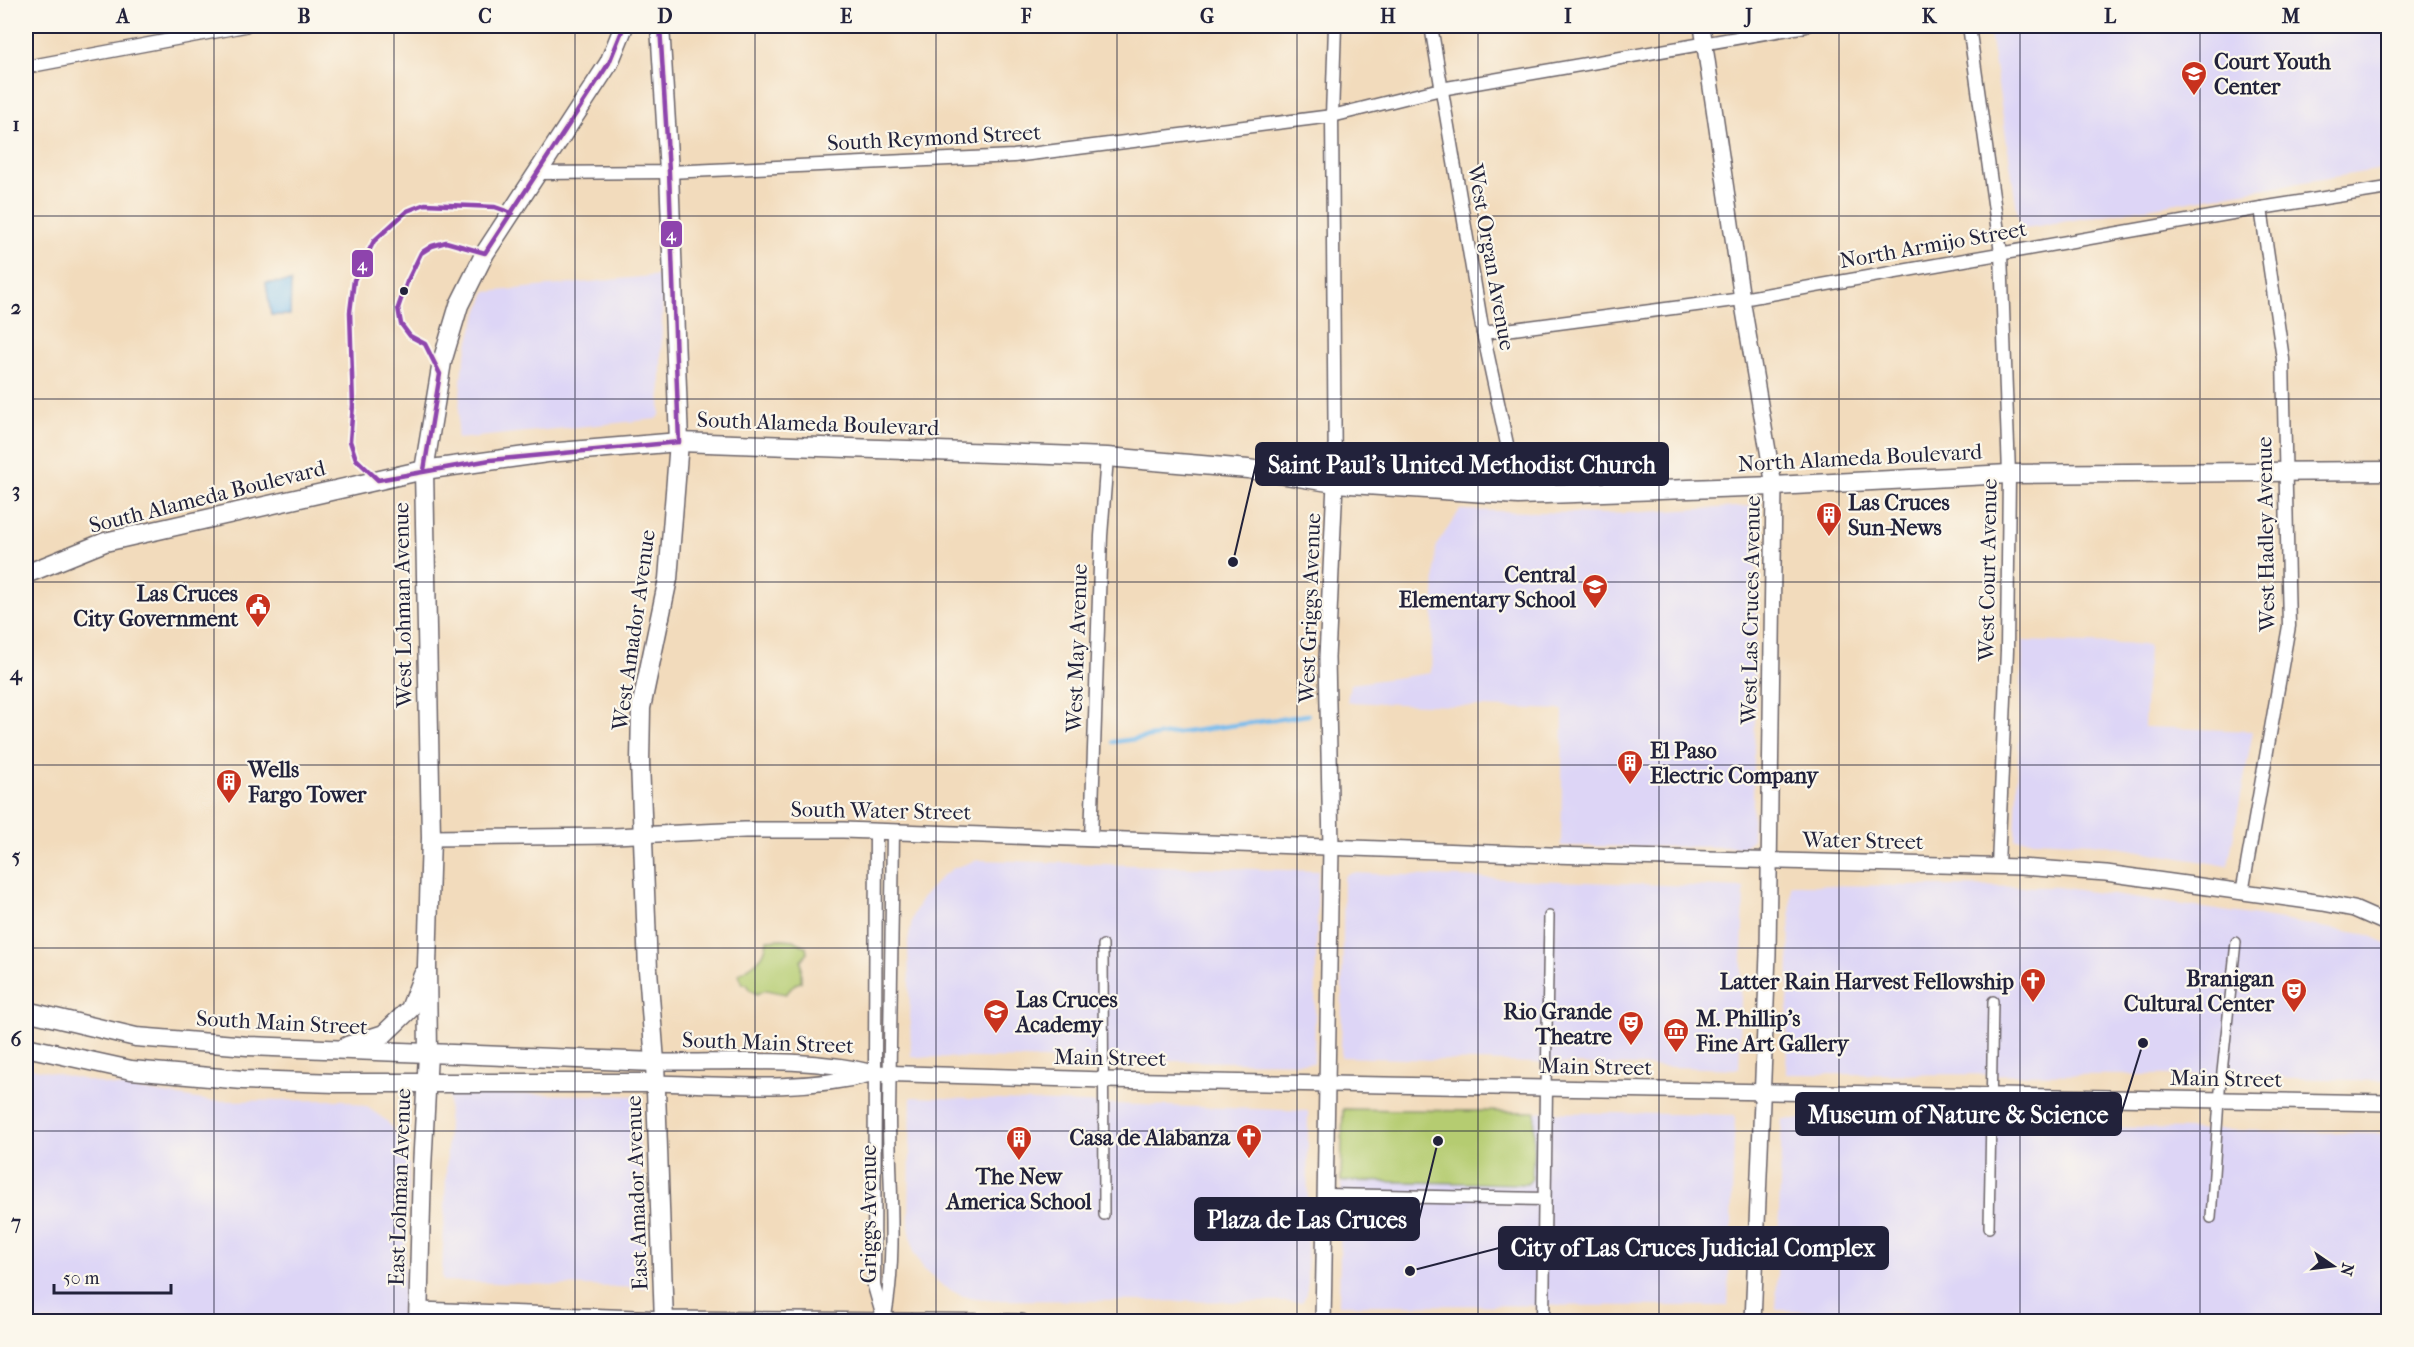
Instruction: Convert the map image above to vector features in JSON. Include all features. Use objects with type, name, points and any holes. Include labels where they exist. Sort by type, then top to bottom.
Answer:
[{"type":"main road","name":"West Lohman Avenue","points":[[428,1054],[427,965],[431,838],[424,470],[442,362],[459,305],[485,253],[609,63],[624,26]]},
{"type":"main road","name":"West Amador Avenue","points":[[655,1062],[642,836],[641,708],[668,579],[679,442],[669,172],[660,26]]},
{"type":"main road","name":"South Alameda Boulevard","points":[[26,574],[105,542],[424,470],[547,453],[679,442],[1107,457],[1248,469],[1335,483]]},
{"type":"main road","name":"North Alameda Boulevard","points":[[1335,483],[1518,495],[1774,486],[2009,474],[2388,471]]},
{"type":"main road","points":[[338,1049],[384,1034],[410,1009],[427,965]]},
{"type":"main road","name":"South Main Street","points":[[26,1011],[136,1037],[248,1046],[655,1062]]},
{"type":"main road","points":[[130,1070],[136,1037]]},
{"type":"main road","name":"South Main Street","points":[[26,1047],[130,1070],[255,1080],[336,1083],[656,1083]]},
{"type":"main road","name":"East Lohman Avenue","points":[[419,1316],[422,1168],[428,1054]]},
{"type":"main road","name":"East Amador Avenue","points":[[655,1062],[664,1320]]},
{"type":"street","points":[[26,67],[245,26]]},
{"type":"street","name":"West Griggs Avenue","points":[[1323,1322],[1331,847],[1327,658],[1335,483],[1332,116],[1335,26]]},
{"type":"street","name":"West Organ Avenue","points":[[1431,26],[1484,333],[1518,495]]},
{"type":"street","name":"West Las Cruces Avenue","points":[[1702,26],[1742,299],[1774,486],[1769,861],[1753,1322]]},
{"type":"street","name":"South Reymond Street","points":[[536,173],[669,172],[1014,156],[1332,116],[1441,89],[1806,26]]},
{"type":"street","name":"West Court Avenue","points":[[1969,26],[2001,253],[2009,474],[2007,650],[1998,866]]},
{"type":"street","name":"North Armijo Street","points":[[1484,333],[1742,299],[2388,188]]},
{"type":"street","name":"West Hadley Avenue","points":[[2242,893],[2289,626],[2283,359],[2261,208]]},
{"type":"street","name":"West May Avenue","points":[[1091,840],[1101,536],[1107,457]]},
{"type":"street","name":"South Water Street","points":[[431,838],[642,836],[745,831],[876,831],[1331,847]]},
{"type":"street","name":"Griggs Avenue","points":[[876,831],[874,1286],[884,1321]]},
{"type":"street","name":"Griggs Avenue","points":[[884,1321],[890,1290],[892,1251],[890,1074],[893,832]]},
{"type":"street","name":"Water Street","points":[[1331,847],[1998,866],[2106,873],[2354,909],[2388,924]]},
{"type":"street","points":[[1543,1322],[1549,916]]},
{"type":"street","points":[[2211,1218],[2219,1100],[2236,942]]},
{"type":"street","points":[[1103,945],[1104,1215]]},
{"type":"street","points":[[1989,1228],[1993,1001]]},
{"type":"street","name":"South Main Street","points":[[655,1062],[847,1066],[874,1073]]},
{"type":"street","name":"South Main Street","points":[[656,1083],[801,1086],[846,1080],[874,1073]]},
{"type":"street","name":"Main Street","points":[[874,1073],[1104,1080],[2388,1103]]},
{"type":"street","points":[[1325,1195],[1544,1199]]},
{"type":"street","points":[[419,1316],[1022,1322]]},
{"type":"shaded area","name":"Court Youth Center","points":[[1989,26],[2388,26],[2388,168],[2020,229]]},
{"type":"shaded area","points":[[663,275],[660,415],[657,419],[457,439],[462,370],[472,329],[486,292]]},
{"type":"shaded area","name":"Central Elementary School","points":[[1756,506],[1752,840],[1743,847],[1561,846],[1563,710],[1347,702],[1350,684],[1431,673],[1436,546],[1460,510],[1607,514]]},
{"type":"shaded area","points":[[2023,641],[2148,645],[2144,727],[2253,731],[2228,866],[2093,843],[2015,839]]},
{"type":"shaded area","points":[[978,860],[1318,871],[1314,1063],[911,1057],[908,942],[913,915],[922,898],[942,876],[954,868]]},
{"type":"shaded area","points":[[1347,874],[1744,888],[1739,1069],[1341,1057],[1344,879]]},
{"type":"shaded area","points":[[1791,885],[2057,887],[2258,916],[2369,935],[2388,944],[2388,1081],[2212,1075],[1786,1074]]},
{"type":"shaded area","points":[[26,1067],[104,1084],[209,1101],[343,1100],[367,1107],[387,1121],[401,1142],[409,1166],[402,1321],[26,1321]]},
{"type":"shaded area","points":[[453,1093],[636,1096],[643,1198],[645,1288],[443,1281],[449,1098]]},
{"type":"shaded area","points":[[911,1097],[1308,1111],[1307,1294],[1302,1302],[990,1300],[962,1296],[943,1286],[925,1271],[914,1253],[909,1226]]},
{"type":"shaded area","points":[[1343,1109],[1735,1115],[1728,1306],[1339,1305]]},
{"type":"shaded area","points":[[1782,1119],[2388,1134],[2388,1321],[2261,1321],[1776,1310]]},
{"type":"green space","points":[[767,940],[794,940],[806,947],[807,953],[801,960],[801,982],[795,984],[786,994],[766,990],[757,994],[750,990],[747,984],[742,984],[739,974],[761,957]]},
{"type":"green space","points":[[1343,1109],[1535,1112],[1532,1179],[1527,1184],[1341,1181]]},
{"type":"water","points":[[291,282],[290,315],[271,315],[266,283]]},
{"type":"waterway","points":[[1113,742],[1308,715]]},
{"type":"transit line","name":"4","points":[[424,470],[440,374],[425,344],[410,336],[401,324],[398,308],[407,282],[421,253],[432,246],[446,242],[485,253],[609,63],[624,26]]},
{"type":"transit line","name":"4","points":[[660,26],[669,172],[679,442]]},
{"type":"transit line","name":"4","points":[[512,213],[495,207],[425,204],[407,211],[374,241],[354,280],[350,312],[353,405],[350,441],[356,459],[378,480],[490,460],[679,442]]},
{"type":"place","name":"Court Youth Center","points":[[2194,97]]},
{"type":"place","name":"Las Cruces Sun-News","points":[[1829,538]]},
{"type":"place","name":"Saint Paul's United Methodist Church","points":[[1233,562]]},
{"type":"place","name":"Central Elementary School","points":[[1595,610]]},
{"type":"place","name":"Las Cruces City Government","points":[[258,629]]},
{"type":"place","name":"El Paso Electric Company","points":[[1630,786]]},
{"type":"place","name":"Wells Fargo Tower","points":[[229,805]]},
{"type":"place","name":"Latter Rain Harvest Fellowship","points":[[2033,1004]]},
{"type":"place","name":"Branigan Cultural Center","points":[[2294,1014]]},
{"type":"place","name":"Las Cruces Academy","points":[[996,1035]]},
{"type":"place","name":"Museum of Nature & Science","points":[[2143,1043]]},
{"type":"place","name":"Rio Grande Theatre","points":[[1631,1047]]},
{"type":"place","name":"M. Phillip's Fine Art Gallery","points":[[1676,1054]]},
{"type":"place","name":"Plaza de Las Cruces","points":[[1438,1141]]},
{"type":"place","name":"Casa de Alabanza","points":[[1249,1160]]},
{"type":"place","name":"The New America School","points":[[1019,1162]]},
{"type":"place","name":"City of Las Cruces Judicial Complex","points":[[1410,1271]]}]
